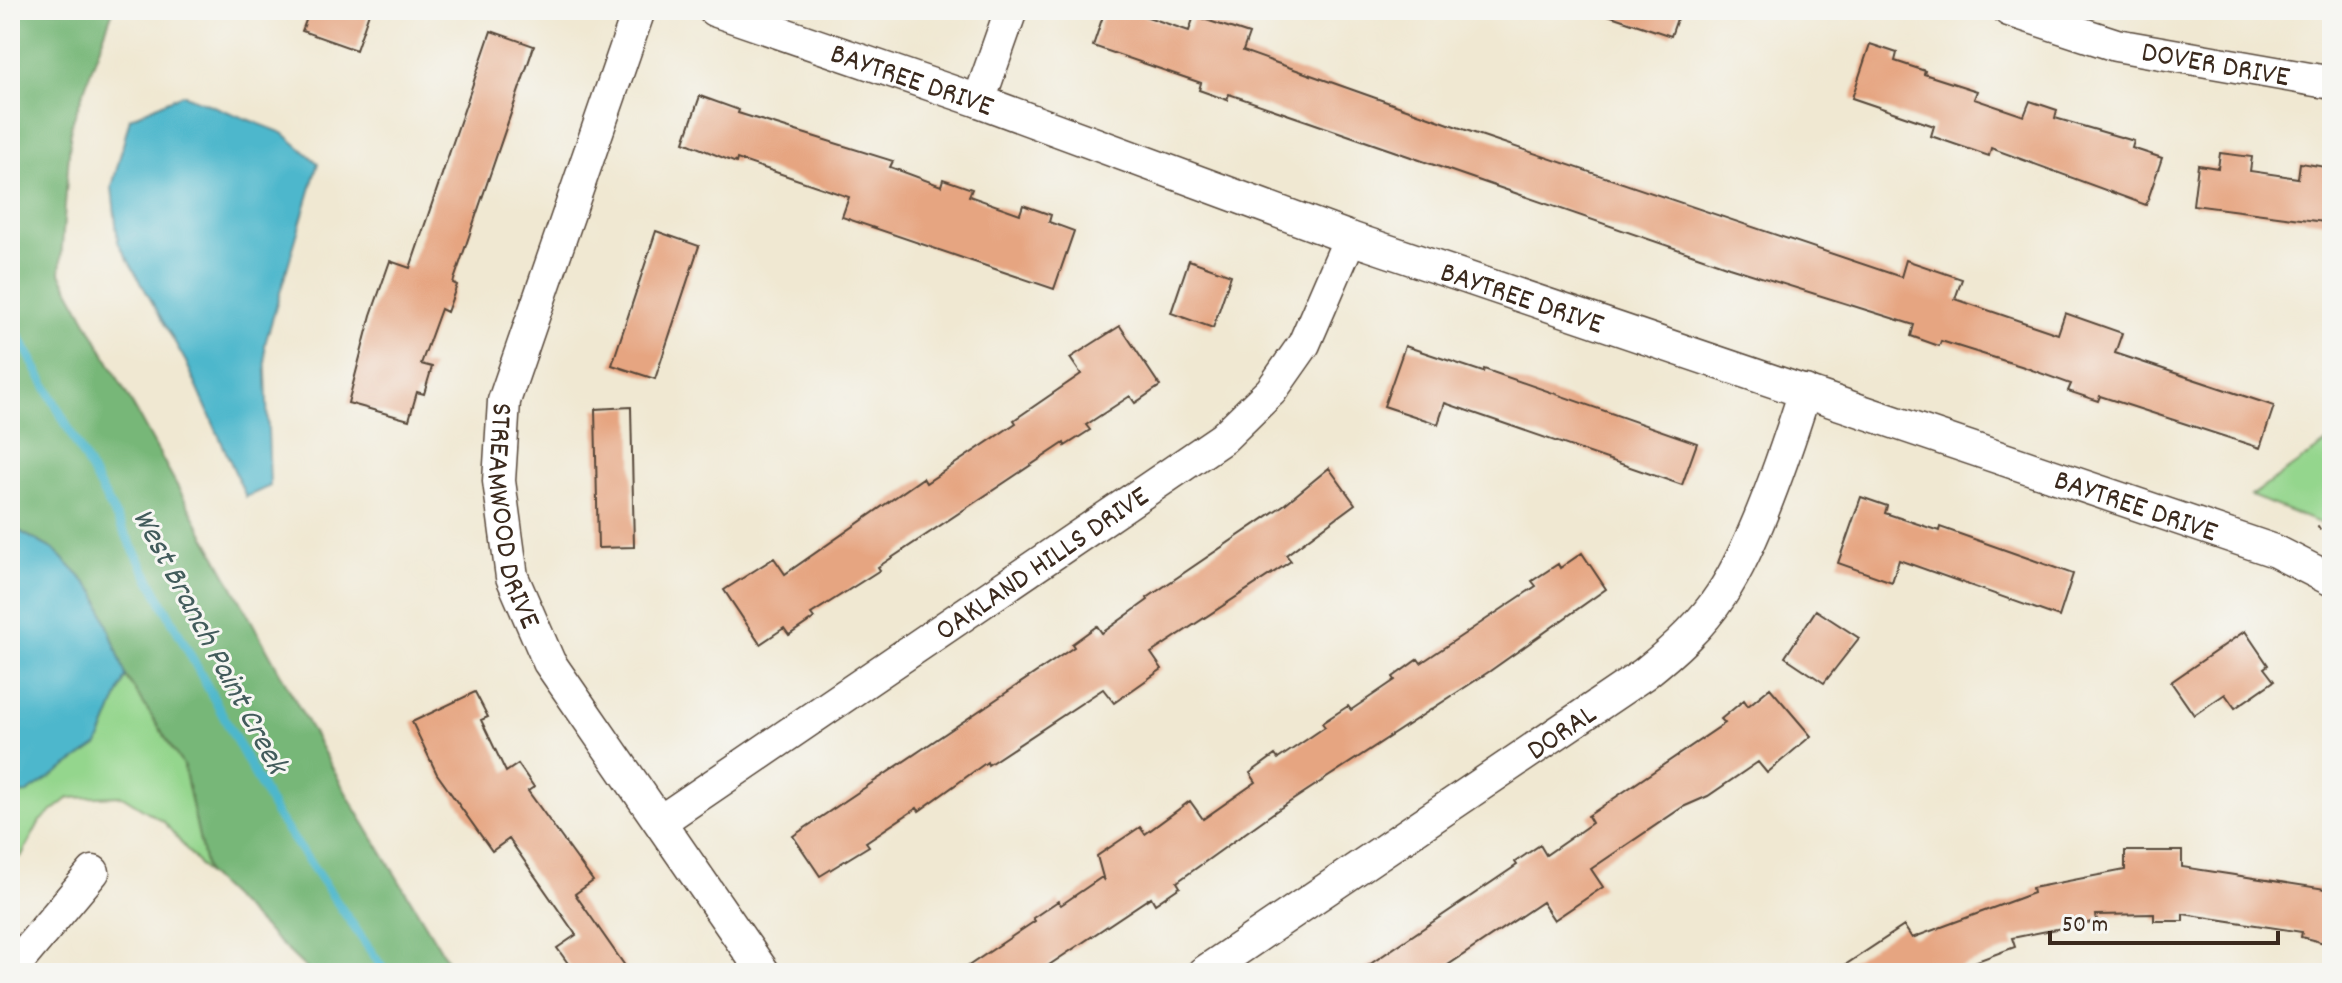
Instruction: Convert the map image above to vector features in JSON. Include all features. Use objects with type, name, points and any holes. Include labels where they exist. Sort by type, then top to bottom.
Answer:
[{"type":"street","name":"STREAMWOOD DRIVE","points":[[639,10],[504,401],[499,481],[512,577],[549,662],[764,973]]},
{"type":"street","name":"BAYTREE DRIVE","points":[[714,10],[979,101],[1350,238],[2275,551],[2332,580]]},
{"type":"street","points":[[979,101],[1011,10]]},
{"type":"street","name":"DOVER DRIVE","points":[[2009,10],[2116,45],[2332,83]]},
{"type":"street","name":"OAKLAND HILLS DRIVE","points":[[661,821],[1223,438],[1271,391],[1304,344],[1350,238]]},
{"type":"street","name":"DORAL","points":[[1203,973],[1644,674],[1673,651],[1722,594],[1793,429],[1805,391]]},
{"type":"street","points":[[10,971],[93,872]]},
{"type":"path","points":[[2318,528],[2332,519]]},
{"type":"green space","points":[[10,10],[113,10],[71,126],[60,273],[349,798],[455,973],[311,973],[207,874],[184,767],[126,676],[96,593],[54,550],[10,526]]},
{"type":"green space","points":[[2332,439],[2332,528],[2251,496]]},
{"type":"green space","points":[[126,676],[184,767],[207,874],[164,822],[122,796],[69,798],[40,821],[21,857],[10,854],[10,794],[27,793],[98,745]]},
{"type":"water","points":[[182,94],[283,133],[318,163],[265,344],[270,486],[246,497],[186,362],[118,242],[112,187],[130,118]]},
{"type":"water","points":[[10,526],[54,550],[96,593],[126,676],[98,745],[27,793],[10,794]]},
{"type":"building","points":[[310,10],[370,10],[356,50],[302,31]]},
{"type":"building","points":[[1105,10],[1127,10],[1189,31],[1194,16],[1249,34],[1243,51],[1480,135],[1901,277],[1906,260],[1962,279],[1955,299],[2058,334],[2065,313],[2122,333],[2115,353],[2274,406],[2260,448],[2100,396],[2098,401],[2068,391],[2071,384],[2021,366],[1941,341],[1939,346],[1911,336],[1914,325],[1729,267],[1229,94],[1227,100],[1199,90],[1201,83],[1093,46]]},
{"type":"building","points":[[1606,10],[1680,10],[1671,36],[1605,14]]},
{"type":"building","points":[[491,31],[534,46],[453,283],[457,285],[447,312],[441,309],[421,364],[432,367],[424,394],[417,392],[409,420],[348,403],[371,315],[390,261],[410,268]]},
{"type":"building","points":[[1870,44],[1897,53],[1895,61],[1925,71],[1924,74],[1977,91],[1974,99],[2024,116],[2030,101],[2057,110],[2055,118],[2134,141],[2132,148],[2162,158],[2146,205],[1991,148],[1989,156],[1931,136],[1934,126],[1852,98]]},
{"type":"building","points":[[700,96],[739,110],[738,113],[893,161],[890,167],[941,186],[943,179],[972,189],[969,196],[1020,214],[1023,205],[1051,215],[1049,222],[1074,231],[1054,289],[842,217],[849,197],[737,159],[736,163],[684,142]]},
{"type":"building","points":[[2220,153],[2252,157],[2250,171],[2298,178],[2300,163],[2332,168],[2324,222],[2193,205],[2198,165],[2218,168]]},
{"type":"building","points":[[656,231],[699,246],[655,379],[612,365]]},
{"type":"building","points":[[1189,260],[1231,275],[1213,328],[1171,313]]},
{"type":"building","points":[[1120,326],[1160,386],[1135,403],[1130,396],[1086,425],[1090,430],[1065,446],[1064,443],[878,567],[880,570],[811,614],[814,618],[789,635],[784,628],[760,644],[724,590],[774,558],[785,574],[923,478],[926,483],[1016,423],[1014,420],[1081,374],[1070,358]]},
{"type":"building","points":[[1405,346],[1483,372],[1484,369],[1697,443],[1682,485],[1445,403],[1438,424],[1384,406]]},
{"type":"building","points":[[631,407],[634,547],[598,548],[595,409]]},
{"type":"building","points":[[1329,468],[1355,504],[1286,555],[1291,561],[1151,653],[1162,669],[1114,703],[1103,689],[988,765],[987,762],[919,811],[917,808],[866,842],[869,846],[820,876],[793,836],[1074,647],[1072,644],[1097,626],[1102,633],[1147,598],[1285,504]]},
{"type":"building","points":[[1861,497],[1887,506],[1885,513],[1939,531],[1940,527],[2073,574],[2059,617],[1899,560],[1892,582],[1838,563]]},
{"type":"building","points":[[1582,553],[1606,589],[1490,671],[1276,811],[1177,882],[1180,887],[1155,904],[1151,897],[1037,973],[958,973],[1035,921],[1033,918],[1058,901],[1061,905],[1102,877],[1104,881],[1097,856],[1140,827],[1145,834],[1190,801],[1203,819],[1256,782],[1250,773],[1275,755],[1278,759],[1325,727],[1322,723],[1348,706],[1351,710],[1395,680],[1393,677],[1418,659],[1421,663],[1536,586],[1532,581]]},
{"type":"building","points":[[1816,610],[1859,638],[1824,683],[1785,657]]},
{"type":"building","points":[[2245,631],[2268,665],[2264,668],[2274,681],[2235,708],[2225,694],[2194,715],[2171,682]]},
{"type":"building","points":[[1770,688],[1811,736],[1767,773],[1758,762],[1708,796],[1683,807],[1591,869],[1603,887],[1554,920],[1542,902],[1436,973],[1357,973],[1517,865],[1515,862],[1540,845],[1546,855],[1592,823],[1588,816],[1725,723],[1721,719],[1744,700],[1748,706]]},
{"type":"building","points":[[475,692],[488,717],[481,720],[506,772],[518,764],[534,787],[528,791],[593,881],[575,894],[630,973],[575,973],[557,948],[576,935],[509,839],[492,851],[437,774],[412,722]]},
{"type":"building","points":[[2125,851],[2182,851],[2182,867],[2332,890],[2332,945],[2301,937],[2302,932],[2183,914],[2183,921],[2154,921],[2154,914],[2096,915],[2097,921],[2012,938],[2015,947],[1945,973],[1833,973],[1904,926],[1912,938],[2033,893],[2032,888],[2125,870]]},
{"type":"waterway","name":"West Branch Paint Creek","points":[[10,320],[276,814],[386,973]]}]
